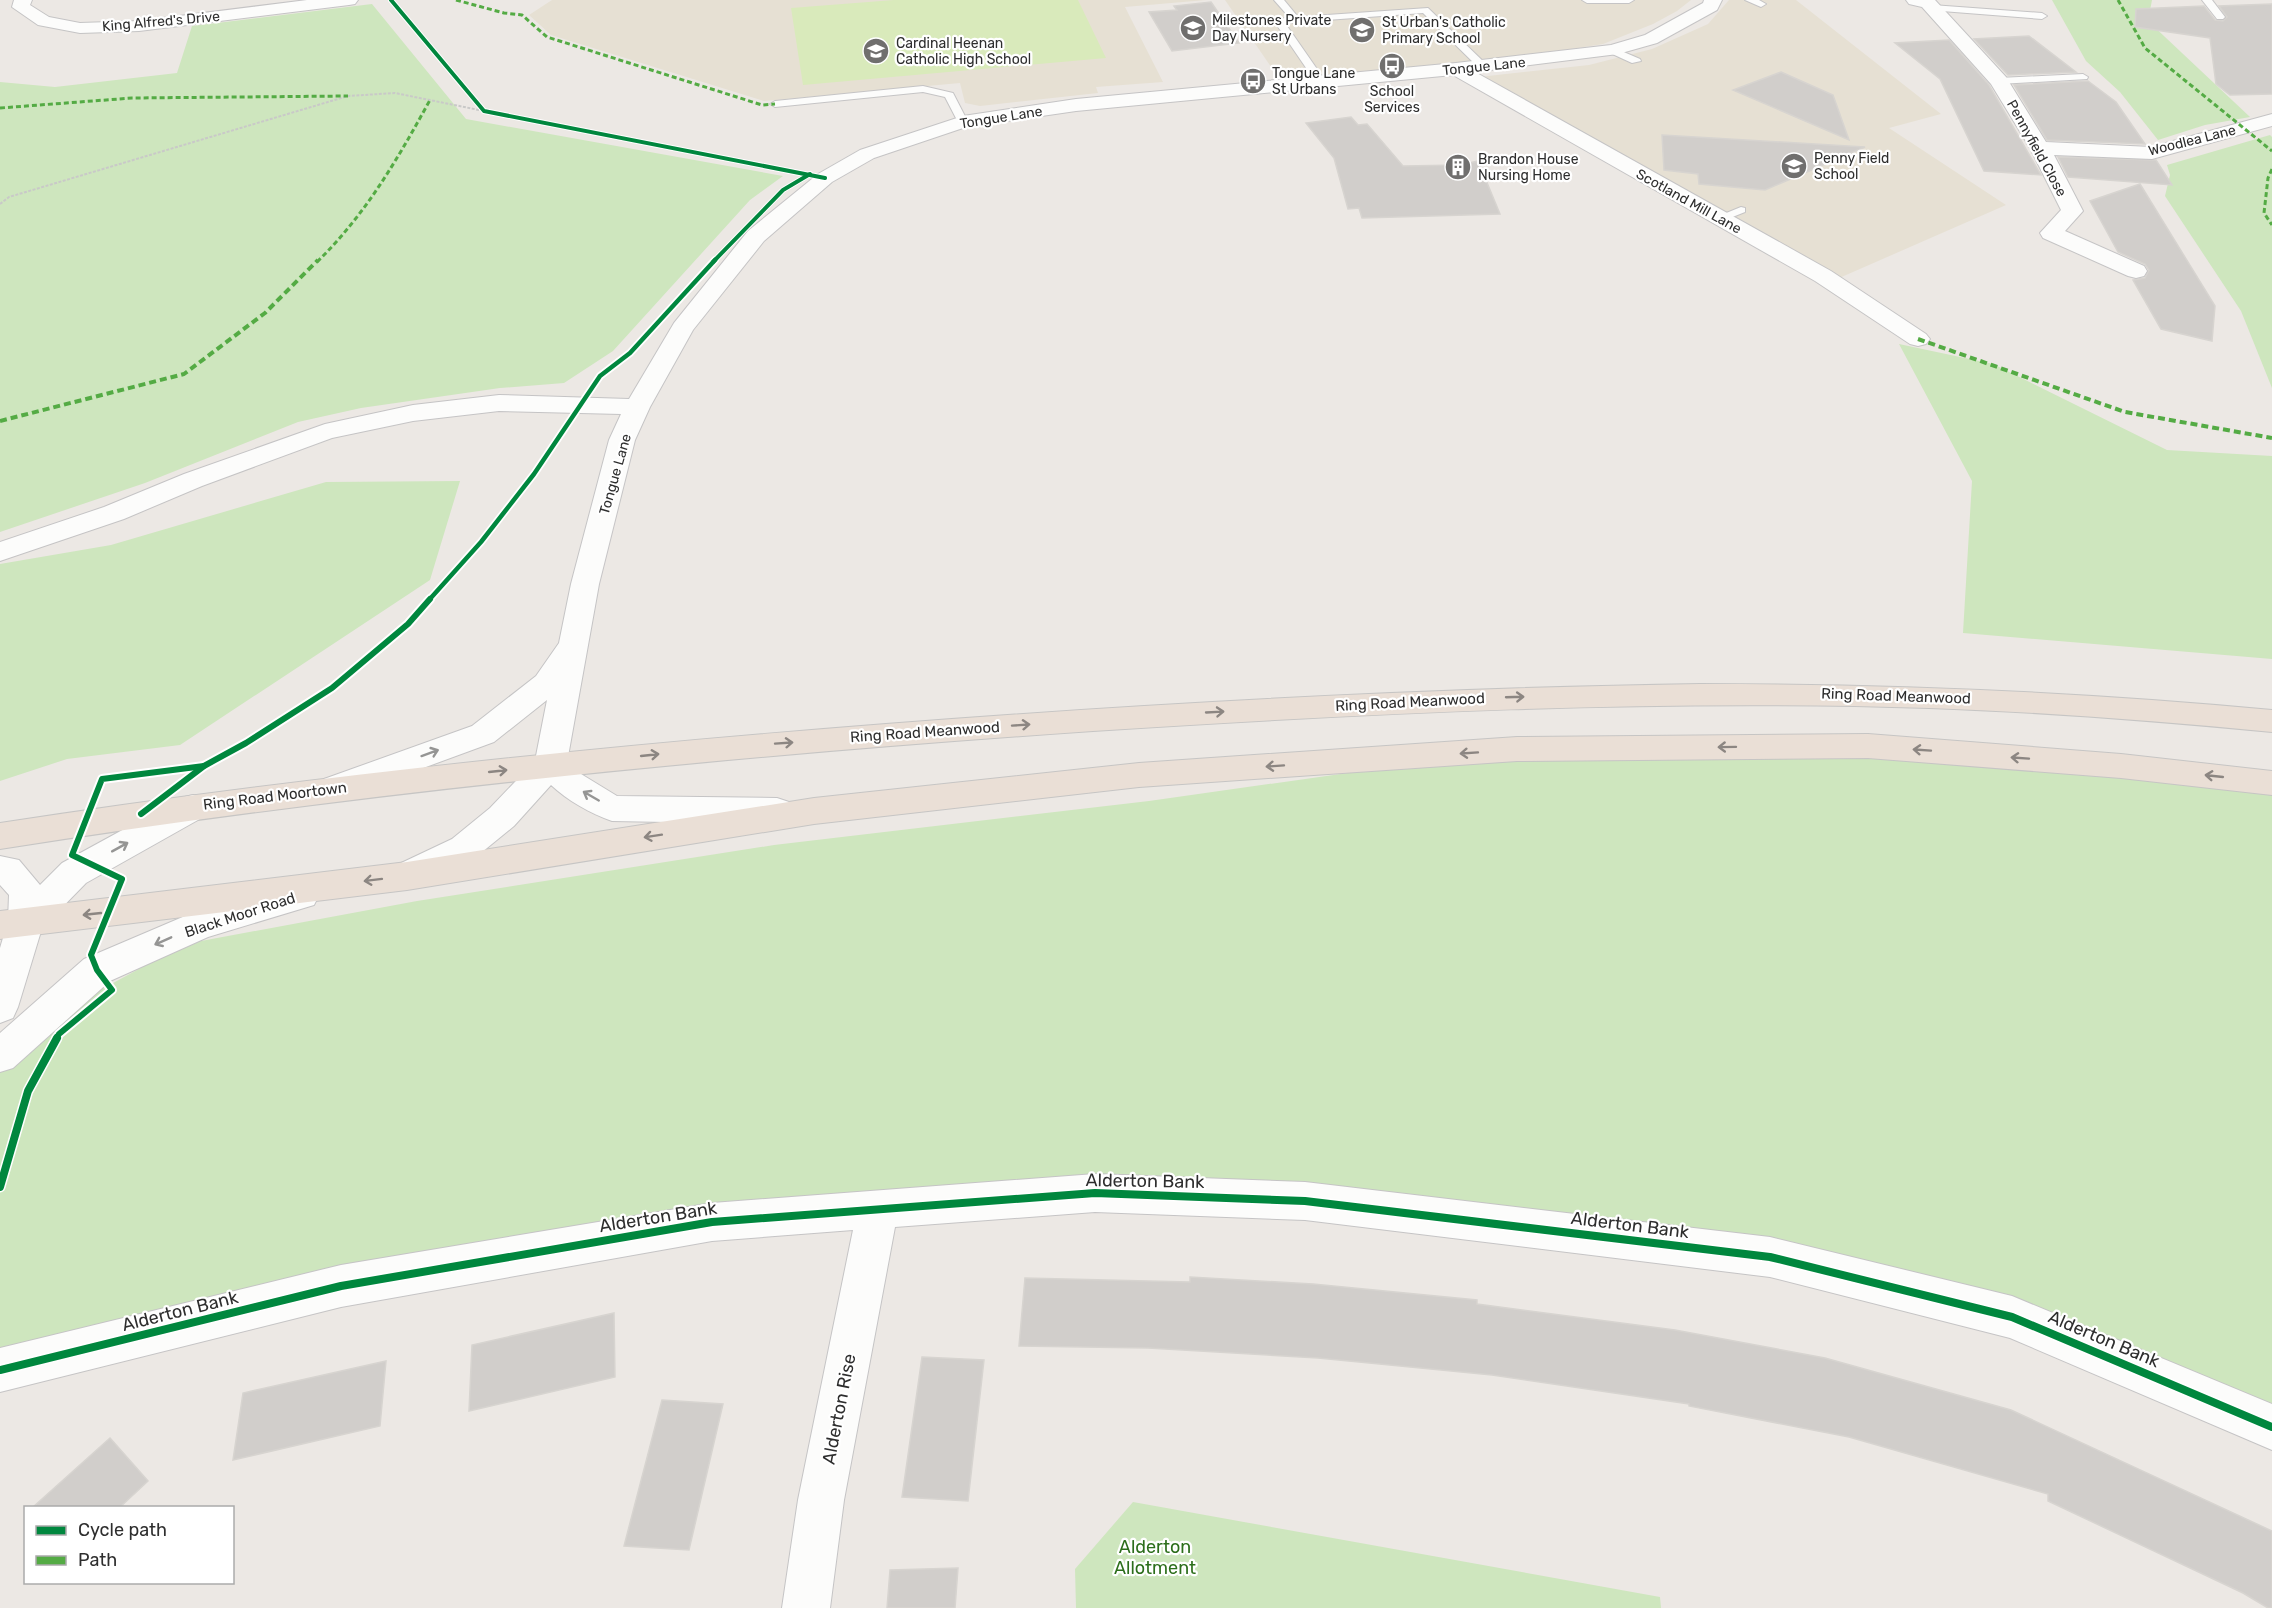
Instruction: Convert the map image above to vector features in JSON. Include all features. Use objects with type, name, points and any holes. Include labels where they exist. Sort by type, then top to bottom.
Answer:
[{"type":"highway","name":"Ring Road Meanwood","points":[[550,765],[726,748],[1121,717],[1515,697],[1819,693],[2007,700],[2212,714],[2272,721]]},
{"type":"highway","points":[[13,923],[407,876],[814,811],[1139,775],[1517,749],[1868,746],[2121,766],[2272,783]]},
{"type":"highway","name":"Ring Road Moortown","points":[[0,836],[336,788],[550,765]]},
{"type":"street","name":"King Alfred's Drive","points":[[23,0],[21,8],[44,21],[80,28],[139,26],[349,0]]},
{"type":"street","name":"Tongue Lane","points":[[550,765],[585,584],[622,440],[637,407],[682,328],[756,236],[825,178],[867,154],[963,122],[1076,105],[1456,69],[1612,50],[1651,39],[1711,6],[1713,0]]},
{"type":"street","name":"Pennyfield Close","points":[[1924,4],[1999,81],[2040,148],[2072,211],[2051,233],[2136,271]]},
{"type":"street","name":"Scotland Mill Lane","points":[[1456,69],[1823,276],[1918,339]]},
{"type":"street","name":"Woodlea Lane","points":[[2040,148],[2152,153],[2272,120]]},
{"type":"street","points":[[0,552],[114,513],[193,480],[325,432],[413,414],[500,403],[637,407]]},
{"type":"street","name":"Tongue Lane","points":[[336,788],[483,734],[547,684],[575,641]]},
{"type":"street","points":[[407,876],[464,848],[502,817],[550,765],[569,783],[612,808],[814,811]]},
{"type":"street","points":[[13,923],[74,873],[193,807]]},
{"type":"street","points":[[0,869],[7,870],[26,892],[13,923],[0,1007]]},
{"type":"street","name":"Black Moor Road","points":[[0,1056],[97,970],[198,926],[338,885]]},
{"type":"street","name":"Alderton Bank","points":[[0,1371],[341,1286],[712,1222],[1095,1193],[1305,1201],[1770,1257],[2012,1317],[2272,1427]]},
{"type":"street","name":"Alderton Rise","points":[[806,1608],[821,1500],[878,1210]]},
{"type":"lane","points":[[1279,0],[1296,20]]},
{"type":"lane","points":[[1587,0],[1629,0]]},
{"type":"lane","points":[[1750,0],[1761,4]]},
{"type":"lane","points":[[2207,0],[2220,17]]},
{"type":"lane","points":[[1924,4],[2042,16]]},
{"type":"lane","points":[[1321,82],[1279,21],[1425,10],[1483,66]]},
{"type":"lane","points":[[1612,50],[1636,61]]},
{"type":"lane","points":[[1999,81],[2083,77]]},
{"type":"lane","points":[[775,104],[923,89],[949,95],[963,122]]},
{"type":"lane","points":[[1720,218],[1741,210]]},
{"type":"path","points":[[0,204],[9,197],[348,96],[395,93],[496,113]]},
{"type":"path","points":[[477,102],[484,111]]},
{"type":"shaded area","name":"Cardinal Heenan Catholic High School","points":[[552,0],[1206,0],[1125,7],[1163,82],[1096,87],[1098,93],[980,106],[965,103],[960,83],[764,101],[551,35],[529,15]]},
{"type":"shaded area","name":"St Urban's Catholic Primary School","points":[[1225,0],[1691,0],[1677,11],[1653,24],[1603,44],[1508,59],[1280,80]]},
{"type":"shaded area","name":"Penny Field School","points":[[1729,0],[1796,0],[1941,114],[1889,128],[2006,205],[1837,279],[1479,77],[1589,65],[1652,49],[1708,24]]},
{"type":"green space","points":[[894,0],[1078,0],[1106,58],[803,85],[791,8]]},
{"type":"green space","points":[[2052,0],[2152,0],[2148,21],[2250,117],[2205,125],[2158,140],[2120,92],[2086,61]]},
{"type":"green space","points":[[372,4],[466,119],[783,176],[750,200],[613,351],[564,383],[500,388],[361,408],[298,422],[145,483],[0,532],[0,82],[55,87],[177,73],[192,26]]},
{"type":"green space","points":[[2270,135],[2272,137],[2272,388],[2241,311],[2165,196],[2170,175],[2167,165]]},
{"type":"green space","points":[[1899,344],[1993,364],[2167,450],[2272,456],[2272,659],[1963,633],[1972,481]]},
{"type":"green space","points":[[460,481],[430,580],[180,745],[67,759],[0,781],[0,564],[111,545],[326,482]]},
{"type":"green space","points":[[1868,746],[2272,783],[2272,1427],[1770,1257],[1305,1201],[712,1222],[0,1370],[0,1060],[93,994],[148,964],[201,941],[417,901],[774,845],[1149,801],[1517,749]]},
{"type":"green space","name":"Alderton Allotment","points":[[1133,1502],[1660,1597],[1661,1608],[1076,1608],[1075,1569]]},
{"type":"building","name":"Milestones Private Day Nursery","points":[[1211,2],[1239,43],[1172,51],[1149,12],[1177,10],[1174,6]]},
{"type":"building","points":[[2272,4],[2272,94],[2230,95],[2216,84],[2210,38],[2135,27],[2136,9],[2204,6],[2215,20],[2223,21],[2227,17],[2219,6]]},
{"type":"building","points":[[2029,36],[2076,72],[2008,75],[1974,39]]},
{"type":"building","points":[[1949,40],[1989,85],[2041,175],[1984,171],[1940,79],[1895,43]]},
{"type":"building","points":[[1781,72],[1833,95],[1849,140],[1733,90]]},
{"type":"building","points":[[2088,81],[2116,102],[2145,144],[2047,140],[2014,85]]},
{"type":"building","name":"Brandon House Nursing Home","points":[[1351,117],[1358,125],[1367,124],[1403,166],[1461,165],[1478,161],[1500,214],[1362,218],[1359,208],[1348,209],[1334,158],[1306,123]]},
{"type":"building","points":[[1662,135],[1865,147],[1765,190],[1699,184],[1698,174],[1664,170]]},
{"type":"building","points":[[2058,157],[2156,160],[2172,185],[2068,177]]},
{"type":"building","points":[[2140,184],[2215,306],[2212,341],[2161,329],[2133,280],[2145,278],[2149,270],[2145,264],[2118,252],[2090,201]]},
{"type":"building","points":[[1190,1277],[1313,1284],[1477,1300],[1477,1304],[1675,1330],[1825,1358],[2011,1410],[2272,1531],[2272,1608],[2048,1501],[2048,1494],[1849,1437],[1689,1406],[1689,1404],[1492,1375],[1318,1358],[1148,1348],[1019,1346],[1025,1278],[1190,1282]]},
{"type":"building","points":[[614,1313],[615,1377],[469,1411],[472,1345]]},
{"type":"building","points":[[922,1357],[984,1360],[968,1501],[902,1497]]},
{"type":"building","points":[[386,1361],[380,1426],[233,1460],[243,1393]]},
{"type":"building","points":[[662,1400],[723,1404],[689,1550],[624,1546]]},
{"type":"building","points":[[110,1438],[148,1481],[121,1506],[34,1506]]},
{"type":"building","points":[[958,1568],[955,1608],[887,1608],[890,1570]]},
{"type":"marked path","points":[[456,0],[504,13],[522,15],[547,37],[762,105],[775,104]]},
{"type":"marked path","points":[[2118,0],[2145,48],[2272,151]]},
{"type":"marked path","points":[[0,108],[132,98],[348,96]]},
{"type":"marked path","points":[[0,421],[184,374],[265,313],[344,235],[390,172],[430,100]]},
{"type":"marked path","points":[[2272,169],[2268,178],[2264,213],[2272,225]]},
{"type":"marked path","points":[[1918,339],[2125,412],[2272,438]]},
{"type":"cycle path","points":[[391,0],[484,111],[825,178]]},
{"type":"cycle path","points":[[141,814],[204,766],[246,743],[332,688],[408,624],[481,542],[534,474],[600,376],[630,353],[726,248],[783,190],[810,174]]},
{"type":"cycle path","points":[[0,1187],[28,1091],[59,1034],[112,990],[97,970],[91,955],[122,879],[72,855],[102,779],[204,766]]},
{"type":"cycle path","points":[[0,1370],[341,1286],[712,1222],[1095,1193],[1305,1201],[1770,1257],[2012,1317],[2272,1427]]},
{"type":"place","name":"Milestones Private Day Nursery","points":[[1193,28]]},
{"type":"place","name":"St Urban's Catholic Primary School","points":[[1362,30]]},
{"type":"place","name":"Cardinal Heenan Catholic High School","points":[[876,51]]},
{"type":"place","name":"School Services","points":[[1392,66]]},
{"type":"place","name":"Tongue Lane St Urbans","points":[[1253,81]]},
{"type":"place","name":"Penny Field School","points":[[1794,166]]},
{"type":"place","name":"Brandon House Nursing Home","points":[[1458,167]]}]
